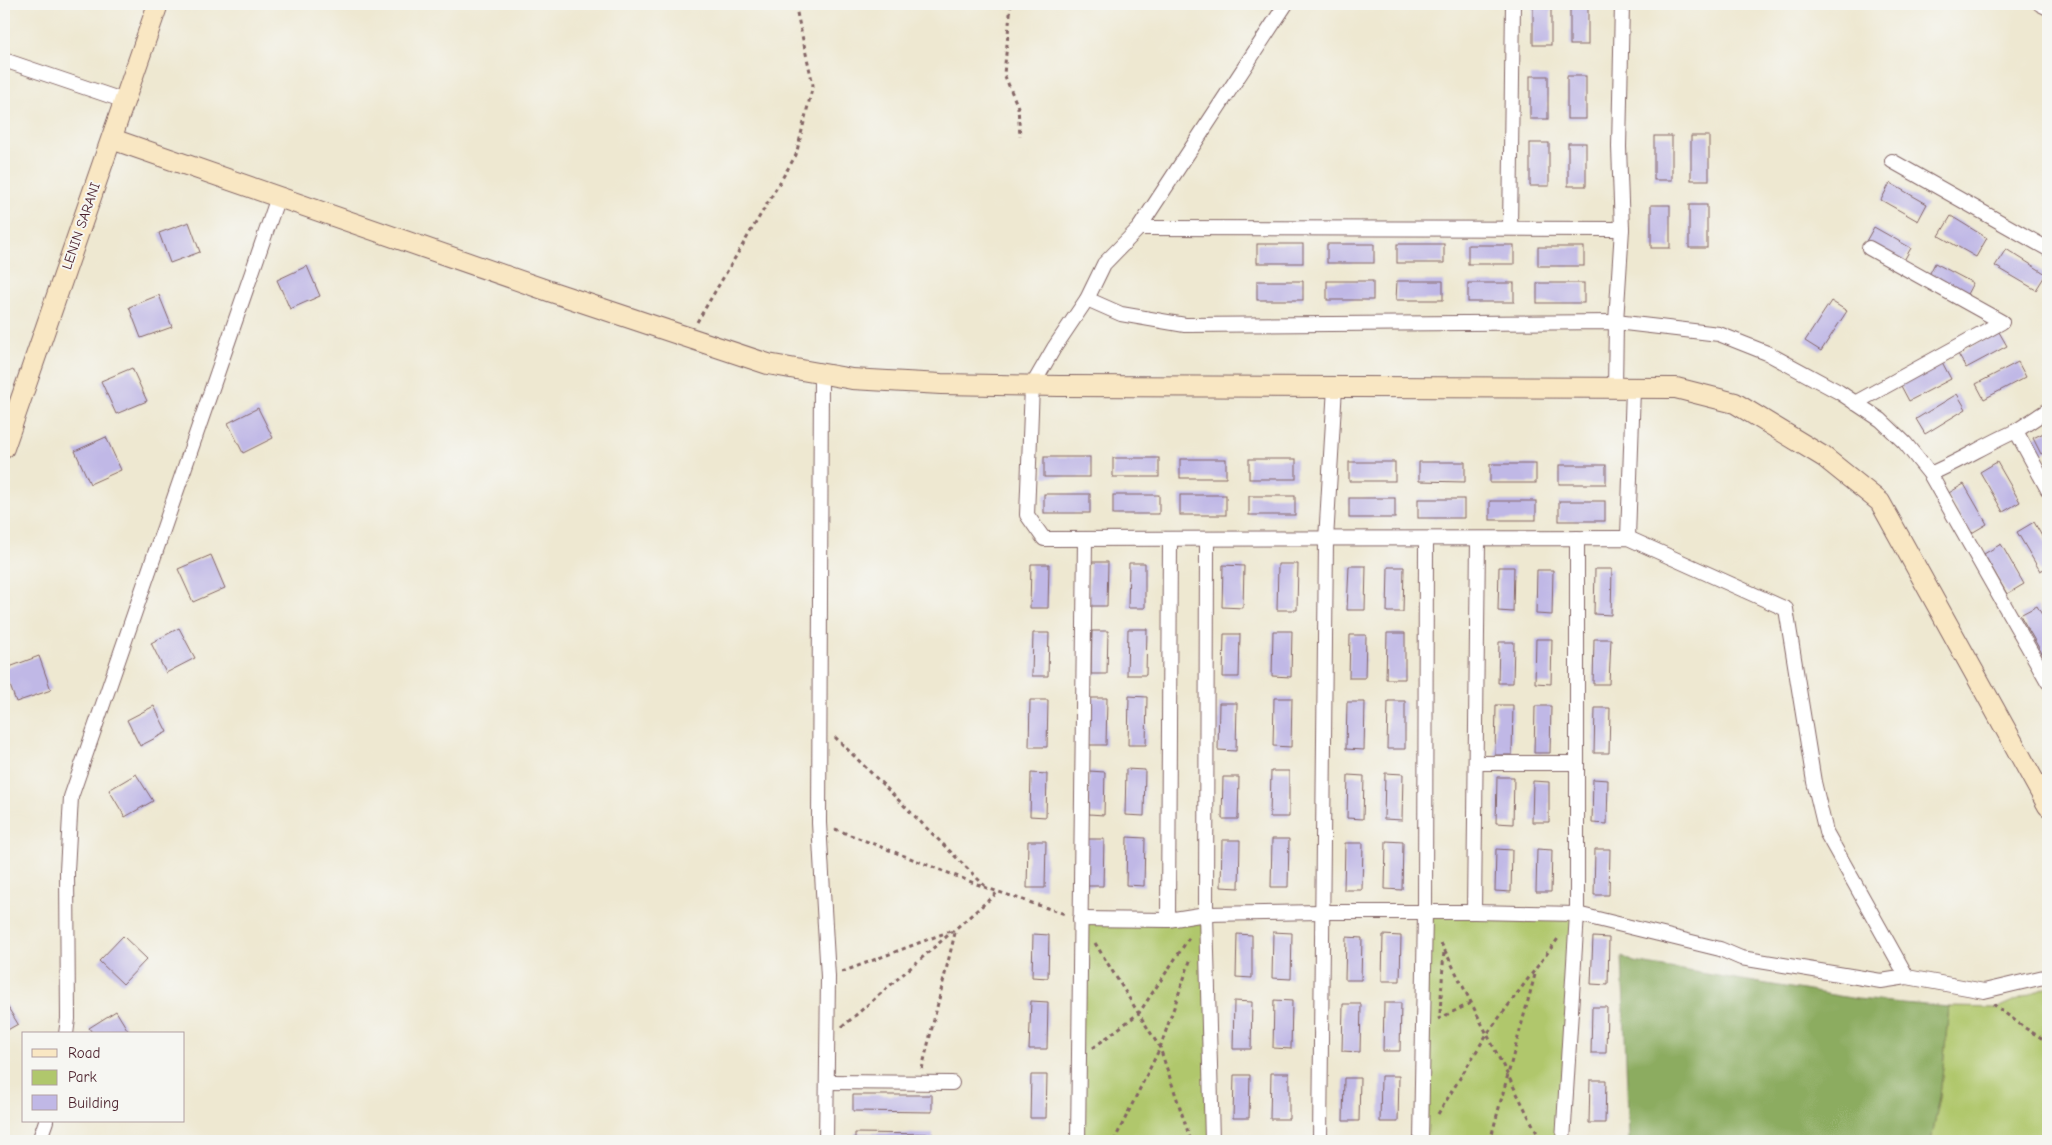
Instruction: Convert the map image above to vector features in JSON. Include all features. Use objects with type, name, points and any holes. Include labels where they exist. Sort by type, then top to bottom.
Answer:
[{"type":"street","name":"LENIN SARANI","points":[[4,448],[158,4]]},
{"type":"street","points":[[1286,4],[1139,228],[1104,264],[1087,299],[1054,348],[1032,386],[1027,515],[1044,539],[1628,538],[1786,609],[1814,782],[1826,832],[1907,977]]},
{"type":"street","points":[[1510,228],[1513,4]]},
{"type":"street","points":[[1622,4],[1619,147],[1622,229],[1616,322],[1624,388],[1628,538]]},
{"type":"street","points":[[2040,4],[2048,8]]},
{"type":"street","points":[[4,60],[125,101]]},
{"type":"street","points":[[112,139],[549,291],[768,364],[821,374],[862,380],[1032,386],[1676,388],[1735,403],[1824,456],[1880,502],[2048,806]]},
{"type":"street","points":[[1892,161],[2048,249]]},
{"type":"street","points":[[66,1032],[68,1019],[67,872],[71,797],[278,197]]},
{"type":"street","points":[[1139,228],[1622,229]]},
{"type":"street","points":[[1855,403],[2002,322],[1869,248]]},
{"type":"street","points":[[1087,299],[1121,314],[1186,325],[1616,322],[1719,334],[1767,353],[1839,392],[1881,420],[1930,474],[2048,682]]},
{"type":"street","points":[[821,374],[818,823],[828,977],[826,1141]]},
{"type":"street","points":[[1320,1141],[1326,540],[1335,387]]},
{"type":"street","points":[[1930,474],[1953,464],[1986,444],[2016,431],[2048,410]]},
{"type":"street","points":[[2016,431],[2048,490]]},
{"type":"street","points":[[1563,1141],[1577,914],[1577,538]]},
{"type":"street","points":[[1078,1141],[1085,539]]},
{"type":"street","points":[[1168,920],[1170,539]]},
{"type":"street","points":[[1421,1140],[1425,912],[1426,539]]},
{"type":"street","points":[[1474,912],[1478,539]]},
{"type":"street","points":[[1207,540],[1206,914],[1212,1141]]},
{"type":"street","points":[[1476,763],[1577,763]]},
{"type":"street","points":[[1080,919],[1168,920],[1206,914],[1322,912],[1577,914],[1720,949],[1741,958],[1881,981],[1907,977],[1984,991],[2048,976]]},
{"type":"street","points":[[827,1082],[952,1083]]},
{"type":"street","points":[[39,1141],[46,1122]]},
{"type":"path","points":[[688,337],[796,155],[812,85],[795,4]]},
{"type":"path","points":[[1011,4],[1004,74],[1018,107],[1020,137]]},
{"type":"path","points":[[818,721],[987,888]]},
{"type":"path","points":[[818,823],[987,888],[1080,919],[1160,1048],[1191,1141]]},
{"type":"path","points":[[827,1039],[999,892]]},
{"type":"path","points":[[1079,1058],[1139,1013],[1206,914]]},
{"type":"path","points":[[1421,1140],[1487,1034],[1577,914]]},
{"type":"path","points":[[828,977],[956,929]]},
{"type":"path","points":[[918,1082],[956,929]]},
{"type":"path","points":[[1440,942],[1541,1141]]},
{"type":"path","points":[[1114,1141],[1160,1048],[1194,950]]},
{"type":"path","points":[[1490,1141],[1537,968]]},
{"type":"path","points":[[1973,989],[2025,1028],[2048,1042]]},
{"type":"path","points":[[1423,1026],[1471,1003]]},
{"type":"green space","points":[[1425,912],[1577,914],[1563,1141],[1422,1141]]},
{"type":"green space","points":[[1206,914],[1212,1141],[1082,1141],[1080,919]]},
{"type":"green space","points":[[1622,956],[1634,962],[1857,999],[1949,1007],[1940,1096],[1931,1141],[1629,1141]]},
{"type":"green space","points":[[2048,986],[2048,1141],[1931,1141],[1940,1096],[1949,1007],[1998,1008]]},
{"type":"building","points":[[1533,4],[1551,4],[1551,45],[1533,45]]},
{"type":"building","points":[[1570,4],[1588,4],[1588,45],[1570,45]]},
{"type":"building","points":[[1530,76],[1548,76],[1548,119],[1530,119]]},
{"type":"building","points":[[1567,76],[1586,76],[1586,119],[1567,119]]},
{"type":"building","points":[[1654,136],[1672,136],[1672,180],[1654,180]]},
{"type":"building","points":[[1691,136],[1709,136],[1709,180],[1691,180]]},
{"type":"building","points":[[1530,143],[1549,143],[1549,186],[1530,186]]},
{"type":"building","points":[[1568,143],[1586,143],[1586,186],[1568,186]]},
{"type":"building","points":[[1890,183],[1927,204],[1918,221],[1881,200]]},
{"type":"building","points":[[1651,205],[1670,205],[1670,248],[1651,248]]},
{"type":"building","points":[[1689,205],[1707,205],[1707,248],[1689,248]]},
{"type":"building","points":[[1951,216],[1987,238],[1976,257],[1939,236]]},
{"type":"building","points":[[189,222],[200,252],[170,263],[159,233]]},
{"type":"building","points":[[1874,227],[1911,248],[1902,264],[1865,243]]},
{"type":"building","points":[[1257,244],[1303,244],[1303,263],[1257,263]]},
{"type":"building","points":[[1327,244],[1374,244],[1374,263],[1327,263]]},
{"type":"building","points":[[1397,244],[1444,244],[1444,263],[1397,263]]},
{"type":"building","points":[[1468,245],[1514,245],[1514,264],[1468,264]]},
{"type":"building","points":[[1538,247],[1584,247],[1584,266],[1538,266]]},
{"type":"building","points":[[2006,249],[2046,274],[2036,290],[1995,266]]},
{"type":"building","points":[[1935,263],[1973,283],[1965,298],[1927,279]]},
{"type":"building","points":[[307,266],[320,296],[290,309],[277,280]]},
{"type":"building","points":[[1257,281],[1303,281],[1303,300],[1257,300]]},
{"type":"building","points":[[1327,281],[1373,281],[1373,300],[1327,300]]},
{"type":"building","points":[[1397,281],[1443,281],[1443,300],[1396,300]]},
{"type":"building","points":[[1468,283],[1514,283],[1514,302],[1468,302]]},
{"type":"building","points":[[1537,283],[1584,283],[1584,303],[1537,303]]},
{"type":"building","points":[[159,295],[172,327],[141,338],[129,307]]},
{"type":"building","points":[[1831,301],[1847,311],[1821,351],[1805,341]]},
{"type":"building","points":[[1999,332],[2007,346],[1966,368],[1958,354]]},
{"type":"building","points":[[1942,362],[1951,379],[1909,401],[1900,384]]},
{"type":"building","points":[[2018,362],[2026,377],[1984,399],[1976,384]]},
{"type":"building","points":[[132,368],[147,401],[116,414],[101,381]]},
{"type":"building","points":[[1957,394],[1966,409],[1925,434],[1916,419]]},
{"type":"building","points":[[258,408],[273,438],[243,453],[228,423]]},
{"type":"building","points":[[2048,431],[2048,451],[2041,454],[2033,438]]},
{"type":"building","points":[[106,437],[121,470],[90,484],[75,451]]},
{"type":"building","points":[[1044,457],[1090,457],[1090,477],[1044,477]]},
{"type":"building","points":[[1113,458],[1159,458],[1159,477],[1113,477]]},
{"type":"building","points":[[1180,459],[1226,459],[1226,478],[1180,478]]},
{"type":"building","points":[[1249,459],[1296,459],[1296,479],[1249,479]]},
{"type":"building","points":[[1349,462],[1395,462],[1395,481],[1349,481]]},
{"type":"building","points":[[1419,462],[1465,462],[1465,482],[1419,481]]},
{"type":"building","points":[[1997,462],[2020,502],[2003,512],[1980,472]]},
{"type":"building","points":[[1490,464],[1536,464],[1536,483],[1490,483]]},
{"type":"building","points":[[1559,465],[1606,465],[1606,484],[1559,484]]},
{"type":"building","points":[[1964,484],[1987,524],[1970,534],[1947,494]]},
{"type":"building","points":[[1044,494],[1090,494],[1090,513],[1044,513]]},
{"type":"building","points":[[1113,495],[1159,495],[1159,514],[1113,514]]},
{"type":"building","points":[[1180,495],[1226,495],[1226,515],[1180,515]]},
{"type":"building","points":[[1249,496],[1295,496],[1295,515],[1249,515]]},
{"type":"building","points":[[1349,498],[1395,498],[1395,518],[1349,518]]},
{"type":"building","points":[[1418,499],[1464,499],[1464,518],[1418,518]]},
{"type":"building","points":[[1490,501],[1536,501],[1536,520],[1490,520]]},
{"type":"building","points":[[1559,501],[1605,501],[1605,521],[1559,521]]},
{"type":"building","points":[[2034,522],[2048,547],[2048,567],[2040,571],[2017,532]]},
{"type":"building","points":[[2001,544],[2024,584],[2007,594],[1984,554]]},
{"type":"building","points":[[211,555],[225,588],[193,602],[178,569]]},
{"type":"building","points":[[1090,562],[1108,562],[1107,606],[1089,606]]},
{"type":"building","points":[[1129,563],[1145,563],[1145,608],[1128,608]]},
{"type":"building","points":[[1031,564],[1049,564],[1048,608],[1030,608]]},
{"type":"building","points":[[1278,564],[1298,564],[1297,610],[1277,610]]},
{"type":"building","points":[[1223,565],[1244,566],[1243,608],[1222,607]]},
{"type":"building","points":[[1349,566],[1366,566],[1365,610],[1347,610]]},
{"type":"building","points":[[1388,567],[1404,567],[1403,612],[1387,612]]},
{"type":"building","points":[[1499,567],[1514,567],[1513,612],[1498,611]]},
{"type":"building","points":[[1595,569],[1612,569],[1611,615],[1594,614]]},
{"type":"building","points":[[1537,570],[1553,570],[1552,615],[1536,614]]},
{"type":"building","points":[[2037,606],[2048,625],[2048,652],[2043,655],[2020,615]]},
{"type":"building","points":[[179,628],[195,658],[166,673],[151,643]]},
{"type":"building","points":[[1128,629],[1147,629],[1146,675],[1127,675]]},
{"type":"building","points":[[1092,631],[1108,631],[1107,674],[1091,674]]},
{"type":"building","points":[[1273,631],[1292,631],[1291,677],[1272,676]]},
{"type":"building","points":[[1033,633],[1049,633],[1048,676],[1032,676]]},
{"type":"building","points":[[1387,633],[1405,633],[1405,679],[1386,679]]},
{"type":"building","points":[[1224,634],[1240,634],[1239,677],[1223,677]]},
{"type":"building","points":[[1350,635],[1366,635],[1365,678],[1349,678]]},
{"type":"building","points":[[1536,639],[1552,639],[1551,684],[1535,683]]},
{"type":"building","points":[[1594,639],[1611,639],[1609,684],[1593,684]]},
{"type":"building","points":[[1499,642],[1514,642],[1513,683],[1498,683]]},
{"type":"building","points":[[39,656],[51,690],[16,702],[4,669]]},
{"type":"building","points":[[1129,696],[1147,697],[1146,745],[1128,745]]},
{"type":"building","points":[[1089,698],[1107,698],[1106,745],[1088,745]]},
{"type":"building","points":[[1274,698],[1292,698],[1291,747],[1273,746]]},
{"type":"building","points":[[1030,700],[1048,700],[1047,747],[1029,747]]},
{"type":"building","points":[[1388,701],[1405,701],[1405,749],[1387,749]]},
{"type":"building","points":[[1347,702],[1365,702],[1364,750],[1346,749]]},
{"type":"building","points":[[1219,703],[1237,703],[1236,751],[1218,750]]},
{"type":"building","points":[[1496,705],[1513,705],[1512,755],[1495,755]]},
{"type":"building","points":[[154,706],[167,732],[140,746],[127,720]]},
{"type":"building","points":[[1535,706],[1551,706],[1550,753],[1534,753]]},
{"type":"building","points":[[1595,708],[1610,708],[1609,753],[1594,753]]},
{"type":"building","points":[[1126,769],[1145,770],[1144,816],[1125,815]]},
{"type":"building","points":[[1089,771],[1105,772],[1104,815],[1089,814]]},
{"type":"building","points":[[1271,771],[1289,771],[1289,817],[1270,817]]},
{"type":"building","points":[[1031,773],[1047,774],[1046,817],[1030,816]]},
{"type":"building","points":[[1385,773],[1403,774],[1402,820],[1384,819]]},
{"type":"building","points":[[136,774],[153,801],[125,817],[109,790]]},
{"type":"building","points":[[1348,775],[1364,776],[1363,819],[1347,818]]},
{"type":"building","points":[[1223,777],[1239,777],[1238,819],[1222,819]]},
{"type":"building","points":[[1497,777],[1514,777],[1513,824],[1496,823]]},
{"type":"building","points":[[1593,779],[1608,780],[1607,824],[1592,823]]},
{"type":"building","points":[[1533,781],[1549,782],[1549,822],[1532,822]]},
{"type":"building","points":[[1127,837],[1145,838],[1144,886],[1126,885]]},
{"type":"building","points":[[1087,839],[1104,839],[1103,886],[1085,886]]},
{"type":"building","points":[[1272,839],[1289,839],[1288,887],[1271,887]]},
{"type":"building","points":[[1222,840],[1240,840],[1239,888],[1221,887]]},
{"type":"building","points":[[1028,841],[1046,841],[1045,888],[1027,888]]},
{"type":"building","points":[[1386,841],[1403,842],[1402,890],[1385,889]]},
{"type":"building","points":[[1345,843],[1363,843],[1362,890],[1344,890]]},
{"type":"building","points":[[1496,849],[1512,850],[1511,892],[1495,891]]},
{"type":"building","points":[[1537,849],[1552,850],[1551,892],[1536,892]]},
{"type":"building","points":[[1595,849],[1610,849],[1609,895],[1594,895]]},
{"type":"building","points":[[1273,932],[1292,933],[1291,979],[1272,978]]},
{"type":"building","points":[[1033,934],[1049,935],[1048,978],[1032,977]]},
{"type":"building","points":[[1237,934],[1252,935],[1252,978],[1236,977]]},
{"type":"building","points":[[1383,935],[1401,936],[1400,981],[1382,981]]},
{"type":"building","points":[[123,936],[147,959],[123,984],[99,961]]},
{"type":"building","points":[[1346,937],[1362,938],[1361,980],[1345,980]]},
{"type":"building","points":[[1593,937],[1609,938],[1608,985],[1591,984]]},
{"type":"building","points":[[1274,1000],[1292,1001],[1291,1049],[1273,1048]]},
{"type":"building","points":[[4,1001],[18,1024],[4,1032]]},
{"type":"building","points":[[1031,1001],[1048,1002],[1047,1049],[1029,1049]]},
{"type":"building","points":[[1234,1001],[1252,1002],[1251,1049],[1233,1049]]},
{"type":"building","points":[[1384,1003],[1401,1003],[1400,1051],[1383,1051]]},
{"type":"building","points":[[1343,1004],[1361,1004],[1360,1052],[1342,1051]]},
{"type":"building","points":[[1592,1007],[1607,1007],[1606,1053],[1591,1053]]},
{"type":"building","points":[[116,1011],[129,1032],[92,1032],[89,1028]]},
{"type":"building","points":[[1271,1073],[1289,1073],[1289,1119],[1270,1119]]},
{"type":"building","points":[[1031,1075],[1047,1075],[1046,1118],[1030,1118]]},
{"type":"building","points":[[1234,1075],[1250,1075],[1249,1118],[1233,1118]]},
{"type":"building","points":[[1381,1076],[1399,1076],[1398,1122],[1380,1122]]},
{"type":"building","points":[[1344,1078],[1360,1078],[1359,1121],[1343,1121]]},
{"type":"building","points":[[1590,1080],[1606,1080],[1605,1123],[1589,1123]]},
{"type":"building","points":[[853,1095],[932,1095],[932,1112],[853,1111]]},
{"type":"building","points":[[855,1133],[933,1134],[933,1141],[855,1141]]}]
